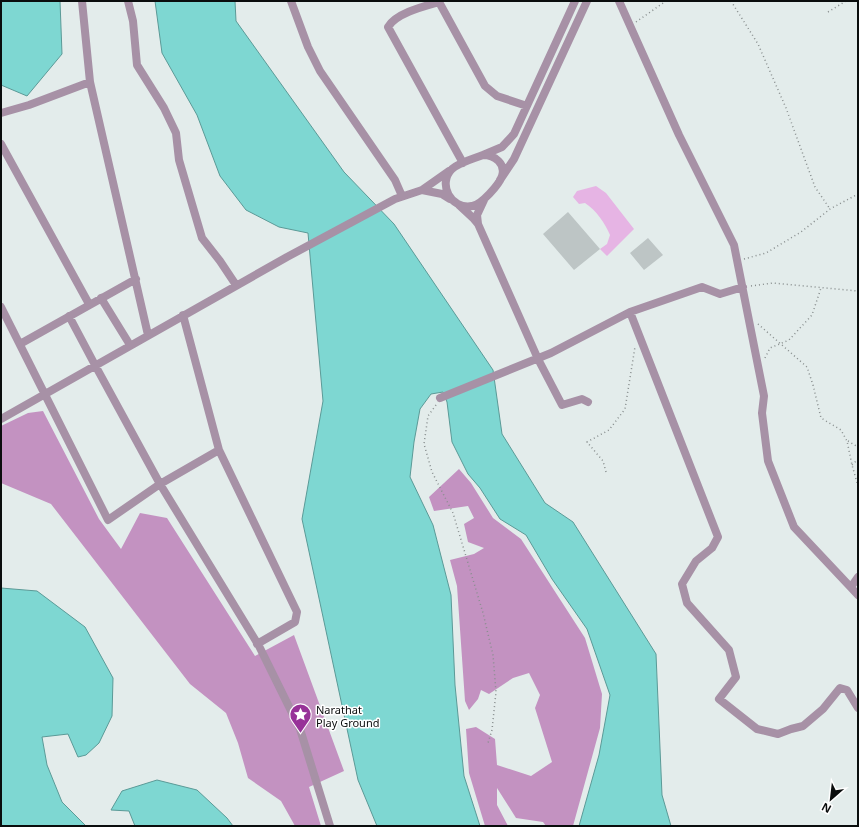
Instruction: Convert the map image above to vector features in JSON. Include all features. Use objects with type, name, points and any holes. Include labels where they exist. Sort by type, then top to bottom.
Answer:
[{"type":"street","points":[[82,1],[90,82],[148,335]]},
{"type":"street","points":[[128,1],[133,21],[137,65],[164,108],[176,132],[179,160],[202,238],[236,285]]},
{"type":"street","points":[[291,1],[308,46],[320,71],[395,180],[399,197]]},
{"type":"street","points":[[1,419],[287,257],[399,197],[422,190],[463,163],[502,147],[514,134],[575,1]]},
{"type":"street","points":[[587,1],[514,159],[484,200],[477,215],[478,224],[538,359],[562,405],[582,399],[588,402]]},
{"type":"street","points":[[619,1],[679,135],[734,245],[764,396],[762,414],[768,461],[794,527],[858,595]]},
{"type":"street","points":[[463,163],[388,27],[394,19],[416,9],[439,2],[485,86],[497,96],[527,106]]},
{"type":"street","points":[[1,113],[29,105],[90,82]]},
{"type":"street","points":[[1,144],[89,304]]},
{"type":"street","points":[[483,155],[494,157],[498,160],[502,170],[500,180]]},
{"type":"street","points":[[452,170],[448,175],[446,189],[448,195],[455,203],[465,207],[478,204],[484,200]]},
{"type":"street","points":[[422,190],[442,194],[468,213],[478,224]]},
{"type":"street","points":[[20,344],[136,279]]},
{"type":"street","points":[[440,398],[538,359],[630,312],[702,287],[720,294],[743,287]]},
{"type":"street","points":[[101,298],[130,345]]},
{"type":"street","points":[[1,307],[108,520],[160,484],[219,450]]},
{"type":"street","points":[[630,312],[718,537],[712,548],[696,561],[682,584],[687,603],[729,650],[736,677],[719,699],[757,729],[778,734],[803,726],[823,710],[840,688],[847,690],[858,708]]},
{"type":"street","points":[[183,315],[219,450],[297,612],[295,622],[257,644]]},
{"type":"street","points":[[70,316],[160,484],[257,644],[300,729],[330,826]]},
{"type":"street","points":[[851,587],[858,577]]},
{"type":"path","points":[[631,26],[666,1]]},
{"type":"path","points":[[731,1],[758,44],[786,108],[815,187],[830,209]]},
{"type":"path","points":[[828,12],[846,1]]},
{"type":"path","points":[[738,261],[766,253],[801,232],[830,209],[858,194]]},
{"type":"path","points":[[743,287],[773,283],[858,291]]},
{"type":"path","points":[[759,369],[770,348],[789,340],[812,315],[821,288]]},
{"type":"path","points":[[749,316],[807,368],[821,418],[841,430],[847,441],[858,486]]},
{"type":"path","points":[[606,472],[603,461],[587,442],[609,430],[625,409],[635,346]]},
{"type":"path","points":[[440,398],[428,416],[424,444],[432,472],[453,513],[494,655],[496,692],[492,730],[488,743]]},
{"type":"path","points":[[847,441],[858,447]]},
{"type":"path","points":[[852,465],[858,459]]},
{"type":"shaded area","points":[[596,186],[606,193],[634,229],[607,256],[600,249],[607,244],[610,235],[606,226],[593,209],[585,203],[579,204],[573,197],[577,191]]},
{"type":"shaded area","points":[[43,411],[99,519],[121,549],[140,513],[167,518],[255,656],[294,635],[344,771],[309,787],[321,826],[295,826],[281,801],[248,778],[238,743],[226,713],[190,684],[51,504],[1,483],[1,426],[28,413]]},
{"type":"shaded area","points":[[459,469],[471,483],[493,518],[521,539],[585,638],[602,694],[600,728],[573,826],[546,826],[543,822],[516,818],[497,788],[497,805],[508,826],[485,826],[469,773],[466,729],[476,727],[495,739],[497,765],[531,776],[552,762],[535,708],[540,695],[529,673],[513,678],[489,694],[481,690],[478,699],[469,710],[465,701],[457,586],[450,560],[474,554],[484,548],[468,542],[464,524],[474,518],[468,506],[434,511],[429,497]]},
{"type":"water","points":[[1,1],[60,1],[62,54],[27,96],[1,85]]},
{"type":"water","points":[[155,1],[235,1],[236,21],[344,172],[394,224],[493,370],[502,434],[545,503],[573,522],[656,654],[662,795],[671,826],[579,826],[599,755],[610,695],[587,629],[552,579],[526,535],[500,519],[480,488],[468,474],[452,442],[447,402],[443,392],[431,394],[420,409],[410,477],[433,525],[451,595],[455,685],[464,776],[480,826],[377,826],[358,780],[302,519],[323,401],[308,233],[279,227],[246,210],[220,176],[197,115],[162,53]]},
{"type":"water","points":[[1,588],[37,591],[85,627],[113,678],[112,716],[99,743],[86,755],[78,757],[68,734],[42,737],[47,765],[62,802],[86,826],[1,826]]},
{"type":"water","points":[[157,780],[197,790],[227,818],[233,826],[135,826],[129,811],[111,810],[122,791]]},
{"type":"building","points":[[568,212],[600,249],[574,270],[543,234]]},
{"type":"building","points":[[648,238],[663,255],[644,270],[630,253]]},
{"type":"place","name":"Narathat Play Ground","points":[[301,734]]}]
